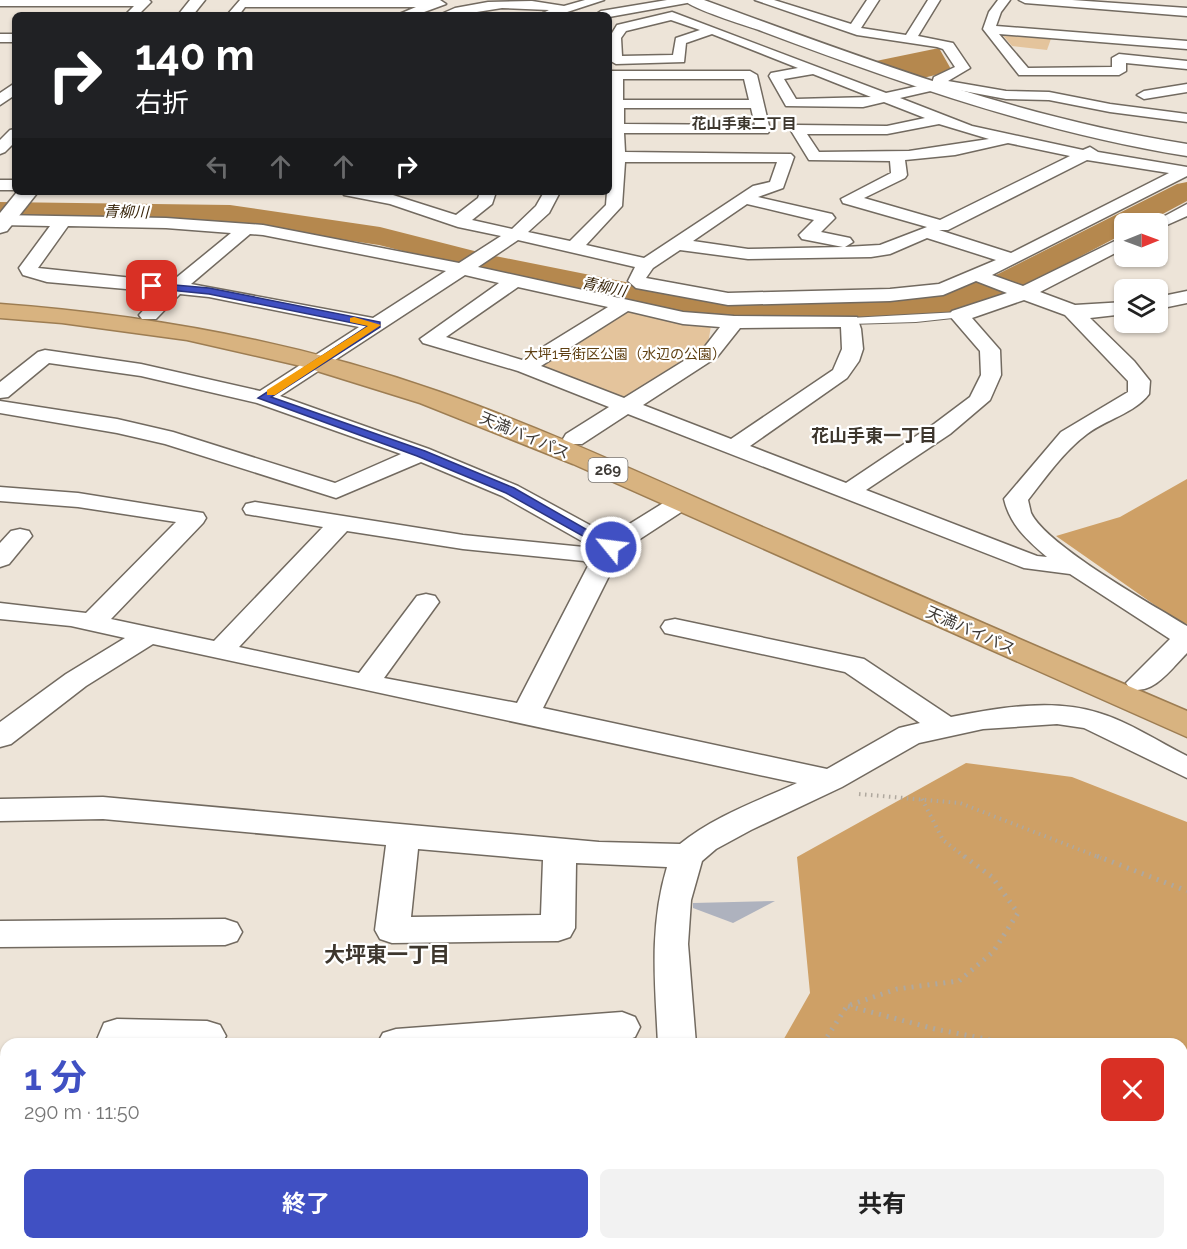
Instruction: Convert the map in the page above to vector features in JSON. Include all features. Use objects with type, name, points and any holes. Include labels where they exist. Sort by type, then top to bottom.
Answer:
[{"type":"highway","name":"天満バイパス","points":[[0,301],[149,315],[436,384],[574,439],[1187,702]]},
{"type":"highway","name":"天満バイパス","points":[[0,310],[141,325],[325,358],[488,418],[1187,725]]},
{"type":"street","points":[[188,12],[198,0]]},
{"type":"street","points":[[553,12],[598,0]]},
{"type":"street","points":[[630,0],[646,6]]},
{"type":"street","points":[[612,13],[689,0],[1000,111],[1111,138],[1187,150]]},
{"type":"street","points":[[761,0],[854,30],[948,46],[963,68],[939,80],[939,83],[1006,94],[1049,96],[1110,108],[1187,118]]},
{"type":"street","points":[[774,3],[796,0]]},
{"type":"street","points":[[854,30],[873,0]]},
{"type":"street","points":[[911,38],[934,0]]},
{"type":"street","points":[[989,29],[1000,13],[1004,0]]},
{"type":"street","points":[[1025,0],[1122,4],[1187,12]]},
{"type":"street","points":[[0,2],[145,2],[134,12]]},
{"type":"street","points":[[235,12],[242,3],[440,4],[413,12]]},
{"type":"street","points":[[455,12],[483,4],[536,4],[561,9]]},
{"type":"street","points":[[1122,4],[1108,58],[1187,65]]},
{"type":"street","points":[[617,157],[786,157],[779,183],[759,189],[647,264],[637,277],[637,281],[642,284],[728,299],[890,295],[942,289],[979,276],[1185,171],[1003,140],[937,120],[815,69],[712,30],[672,16],[626,25],[615,38],[616,60],[679,59],[680,41],[712,30],[753,23]]},
{"type":"street","points":[[989,29],[1187,45]]},
{"type":"street","points":[[989,29],[1024,72],[1119,71],[1119,58]]},
{"type":"street","points":[[1004,49],[1027,51]]},
{"type":"street","points":[[815,69],[776,76],[791,103],[863,103],[930,87]]},
{"type":"street","points":[[573,248],[601,222],[614,206],[617,157],[613,128],[616,104],[612,75],[750,75],[763,130],[613,128]]},
{"type":"street","points":[[1144,95],[1187,88]]},
{"type":"street","points":[[616,104],[758,104]]},
{"type":"street","points":[[937,120],[887,130],[797,129],[814,157],[897,158],[965,150],[1003,140]]},
{"type":"street","points":[[0,149],[12,136]]},
{"type":"street","points":[[897,158],[899,175],[849,199],[942,226],[1086,155],[1111,138]]},
{"type":"street","points":[[0,185],[11,210],[63,221],[166,223],[291,235],[462,269],[684,318],[734,322],[850,321],[855,347],[850,364],[840,374],[732,448]]},
{"type":"street","points":[[366,195],[393,200],[459,221],[515,235],[647,264]]},
{"type":"street","points":[[459,221],[486,200],[487,195]]},
{"type":"street","points":[[263,398],[515,235],[543,209],[550,195]]},
{"type":"street","points":[[745,199],[826,218],[808,235],[884,250]]},
{"type":"street","points":[[1168,219],[1187,209]]},
{"type":"street","points":[[63,221],[28,268],[29,271],[48,276],[209,291],[376,325]]},
{"type":"street","points":[[149,315],[175,288],[246,229]]},
{"type":"street","points":[[680,244],[748,254],[884,250],[926,232],[1013,259]]},
{"type":"street","points":[[846,493],[942,429],[979,400],[991,375],[990,350],[959,315],[984,309],[1027,291],[1114,247]]},
{"type":"street","points":[[979,276],[1027,291],[1072,311],[1120,357],[1139,381],[1138,394],[1121,408],[1082,427],[1060,444],[1014,504],[1021,519],[1073,567],[1187,638],[1140,683]]},
{"type":"street","points":[[514,281],[430,339],[525,367],[846,493],[1033,563],[1073,567]]},
{"type":"street","points":[[1168,301],[1187,297]]},
{"type":"street","points":[[525,367],[623,306]]},
{"type":"street","points":[[1072,311],[1094,312],[1114,309]]},
{"type":"street","points":[[574,439],[710,353],[734,322]]},
{"type":"street","points":[[0,392],[45,356],[141,370],[263,398],[421,454],[510,491],[611,547],[681,502]]},
{"type":"street","points":[[0,406],[119,426],[255,462],[336,491],[421,454]]},
{"type":"street","points":[[0,494],[78,500],[194,518],[92,623]]},
{"type":"street","points":[[255,509],[463,542],[588,554],[599,558],[601,567],[526,714]]},
{"type":"street","points":[[219,652],[340,524]]},
{"type":"street","points":[[0,560],[20,536]]},
{"type":"street","points":[[366,683],[426,602]]},
{"type":"street","points":[[0,611],[71,618],[219,652],[526,714],[831,780]]},
{"type":"street","points":[[675,627],[854,665],[946,727]]},
{"type":"street","points":[[0,737],[76,680],[148,636]]},
{"type":"street","points":[[677,1038],[671,944],[674,900],[687,856],[705,841],[740,822],[831,780],[910,735],[983,720],[1057,715],[1092,720],[1187,768]]},
{"type":"street","points":[[0,810],[103,808],[560,851],[687,856]]},
{"type":"street","points":[[403,837],[392,930],[558,928],[560,851]]},
{"type":"street","points":[[0,934],[225,932]]},
{"type":"street","points":[[476,1038],[622,1027]]},
{"type":"street","points":[[116,1038],[117,1034],[207,1036]]},
{"type":"lane","points":[[850,321],[916,320],[959,315]]},
{"type":"path","points":[[859,794],[960,803],[1187,891]]},
{"type":"path","points":[[827,1038],[847,1006],[897,989],[959,981],[993,952],[1018,913],[992,877],[943,840],[922,799]]},
{"type":"path","points":[[847,1006],[935,1029],[981,1038]]},
{"type":"green space","points":[[1000,32],[1052,36],[1047,50],[1012,46]]},
{"type":"green space","name":"大坪1号街区公園（水辺の公園）","points":[[623,310],[711,326],[707,349],[620,401],[536,366]]},
{"type":"shaded area","points":[[939,48],[952,71],[923,78],[876,61]]},
{"type":"shaded area","points":[[1187,479],[1187,624],[1179,622],[1056,536],[1120,517]]},
{"type":"shaded area","points":[[966,763],[1072,777],[1187,822],[1187,1038],[784,1038],[810,993],[797,857]]},
{"type":"building","points":[[775,901],[733,923],[693,908],[693,903]]},
{"type":"waterway","name":"青柳川","points":[[0,211],[230,214],[380,236],[489,264],[720,311],[836,310],[950,303],[1009,281],[1187,190]]},
{"type":"slow traffic","points":[[271,392],[376,325],[354,320]]},
{"type":"district","name":"花山手東二丁目","points":[[744,124]]},
{"type":"district","name":"花山手東一丁目","points":[[874,436]]},
{"type":"district","name":"大坪東一丁目","points":[[387,955]]},
{"type":"route","points":[[152,286],[209,291],[376,325],[263,398],[421,454],[510,491],[611,547]]}]
